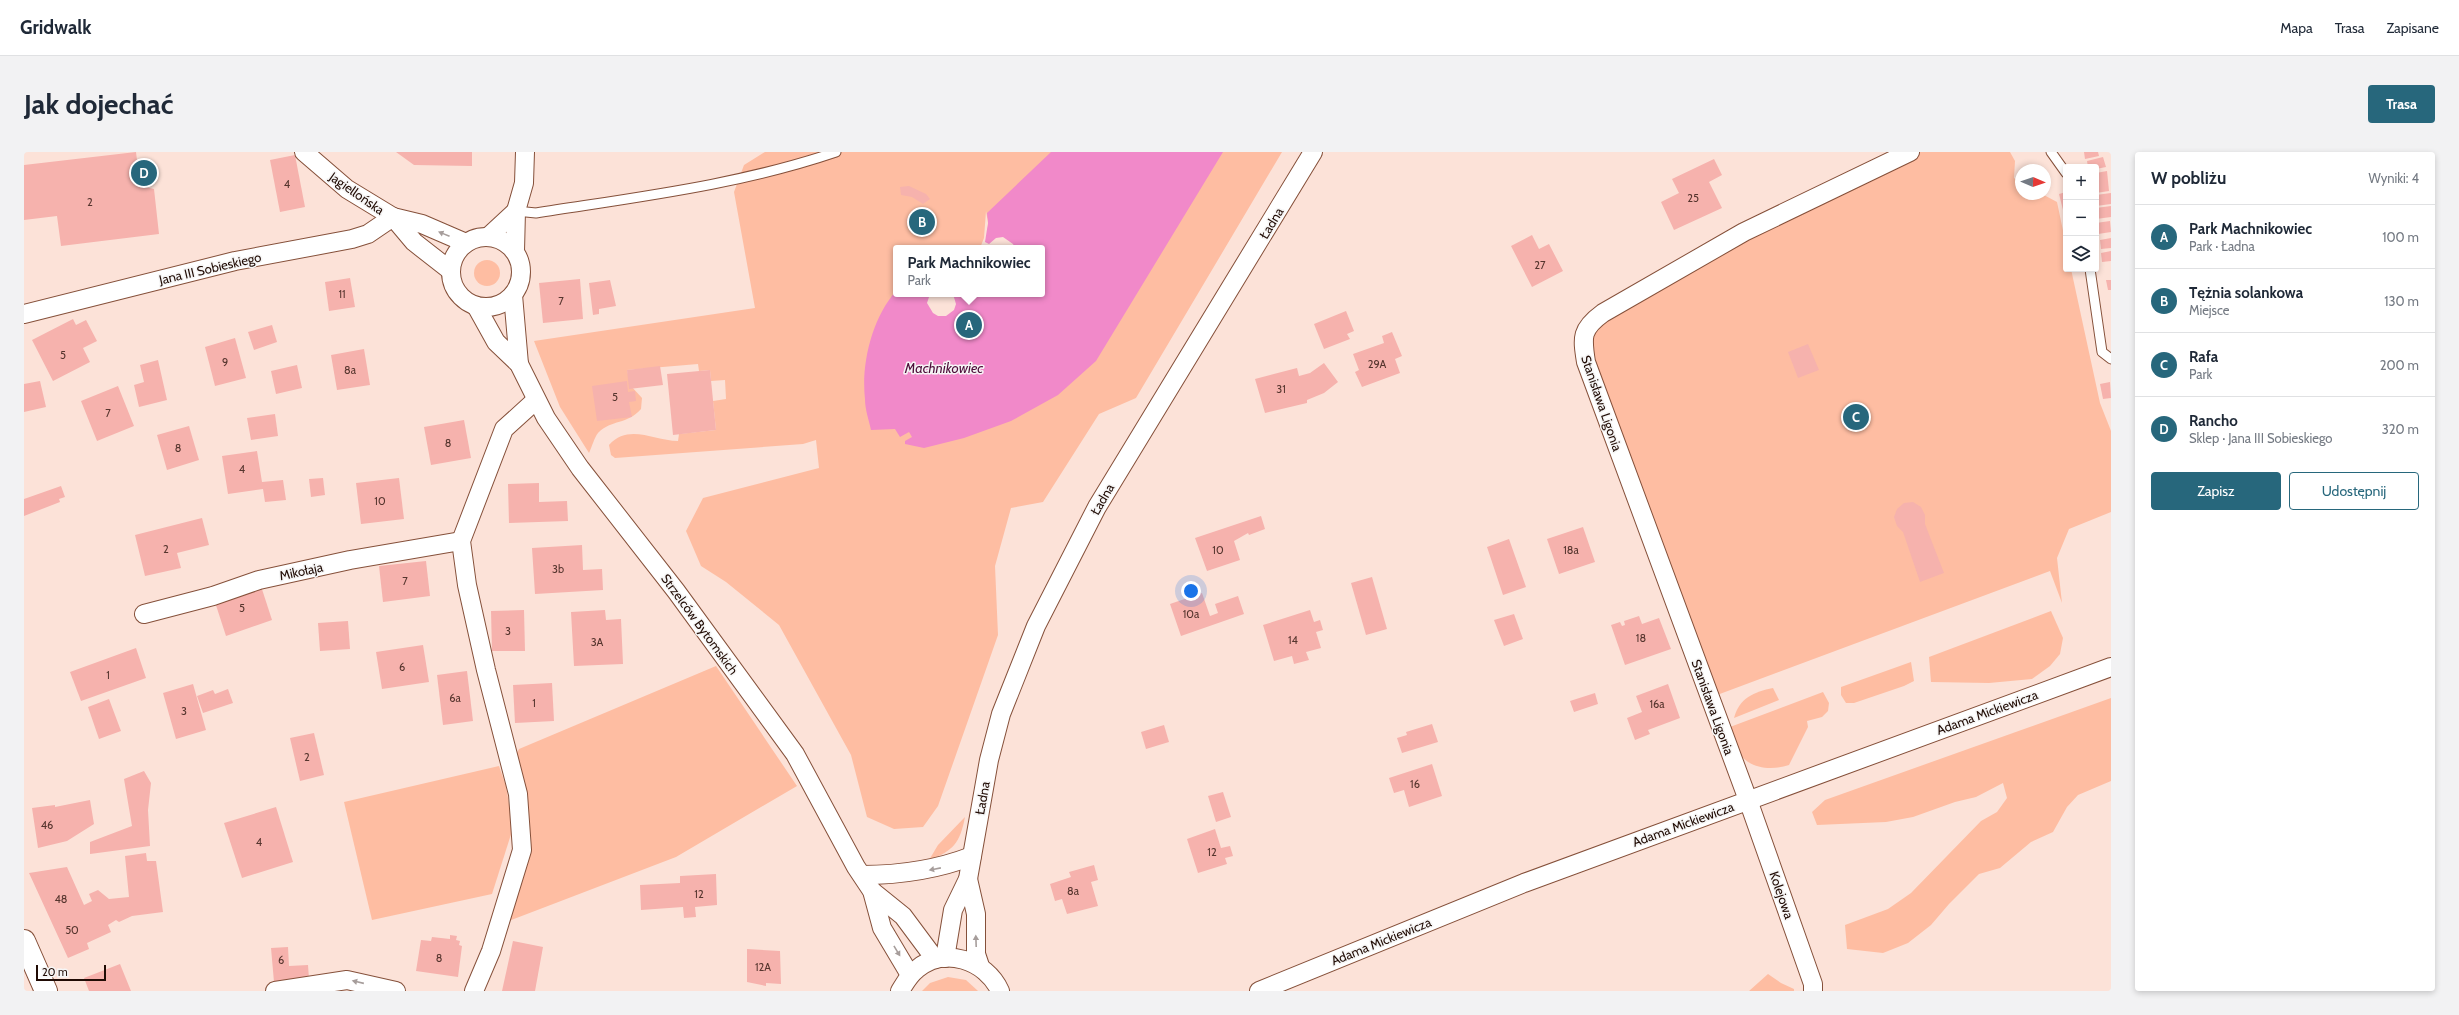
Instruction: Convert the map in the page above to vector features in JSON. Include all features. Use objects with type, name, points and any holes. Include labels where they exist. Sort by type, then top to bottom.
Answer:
[{"type":"street","name":"Jagiellońska","points":[[304,152],[347,189],[393,217]]},
{"type":"street","points":[[515,251],[516,211],[524,182],[525,152]]},
{"type":"street","name":"Ładna","points":[[940,959],[953,910],[968,879],[989,760],[1001,714],[1016,673],[1053,588],[1124,461],[1313,152]]},
{"type":"street","name":"Stanisława Ligonia","points":[[1748,800],[1586,362],[1582,337],[1590,322],[1603,313],[1744,232],[1910,152]]},
{"type":"street","points":[[516,211],[489,236],[466,243],[455,255],[451,271],[452,280],[461,297],[476,306],[496,342],[519,364]]},
{"type":"street","points":[[393,217],[422,224],[466,243]]},
{"type":"street","points":[[393,217],[414,242],[451,271]]},
{"type":"street","name":"Jana III Sobieskiego","points":[[24,314],[235,261],[352,239],[368,234],[393,217]]},
{"type":"street","points":[[489,236],[506,243],[515,251],[519,259],[521,279],[513,295],[519,364]]},
{"type":"street","points":[[476,306],[496,305],[513,295]]},
{"type":"street","name":"Strzelców Bytomskich","points":[[519,364],[536,400],[580,468],[676,591],[795,754],[872,891],[882,928],[910,975]]},
{"type":"street","points":[[474,991],[491,951],[522,850],[518,794],[486,670],[467,585],[461,541],[504,429],[536,400]]},
{"type":"street","name":"Mikołaja","points":[[144,614],[212,596],[259,580],[350,560],[461,541]]},
{"type":"street","name":"Adama Mickiewicza","points":[[1260,991],[1524,883],[2111,667]]},
{"type":"street","name":"Kolejowa","points":[[1748,800],[1813,984],[1813,991]]},
{"type":"street","points":[[862,875],[897,874],[931,869],[972,856]]},
{"type":"street","name":"Ładna","points":[[968,879],[976,914],[976,954],[980,966]]},
{"type":"street","name":"Strzelców Bytomskich","points":[[872,891],[903,916],[940,959]]},
{"type":"street","points":[[24,941],[46,991]]},
{"type":"street","points":[[900,991],[910,975],[925,963],[940,959],[967,960],[980,966],[990,975],[1000,991]]},
{"type":"street","points":[[275,991],[347,980],[396,991]]},
{"type":"lane","points":[[516,211],[536,213],[728,182],[791,167],[836,152]]},
{"type":"lane","points":[[2051,152],[2063,168]]},
{"type":"lane","points":[[2090,272],[2102,352],[2111,359]]},
{"type":"shaded area","points":[[765,152],[1282,152],[1136,398],[1099,414],[1043,502],[1011,508],[995,566],[998,635],[938,806],[923,827],[894,829],[867,817],[851,755],[779,625],[726,582],[701,566],[686,531],[703,498],[819,468],[816,440],[803,444],[615,458],[611,455],[609,445],[625,435],[642,435],[678,441],[679,434],[716,430],[713,401],[726,399],[725,380],[711,381],[710,370],[699,371],[698,364],[627,370],[631,386],[642,398],[641,409],[630,418],[609,426],[598,433],[589,453],[560,407],[534,341],[755,308],[734,192],[744,165]]},
{"type":"shaded area","points":[[1910,152],[2010,152],[2015,161],[2015,200],[2051,199],[2057,202],[2063,231],[2063,272],[2072,272],[2100,403],[2111,431],[2111,512],[2069,529],[2057,558],[2062,603],[2050,571],[1709,698],[1586,362],[1590,322]]},
{"type":"shaded area","points":[[487,260],[496,264],[500,273],[496,282],[487,286],[478,282],[474,273],[478,264]]},
{"type":"shaded area","points":[[2051,611],[2063,638],[2060,654],[2050,666],[2032,679],[1989,683],[1931,682],[1929,657]]},
{"type":"shaded area","points":[[1911,662],[1914,681],[1904,686],[1854,703],[1846,703],[1841,695],[1841,687]]},
{"type":"shaded area","points":[[716,666],[797,786],[676,857],[506,922],[527,858],[514,758],[519,749]]},
{"type":"shaded area","points":[[1773,688],[1779,700],[1734,718],[1740,705],[1748,697]]},
{"type":"shaded area","points":[[1823,692],[1829,703],[1828,711],[1822,717],[1807,721],[1808,727],[1789,765],[1775,768],[1760,767],[1748,762],[1742,757],[1735,746],[1730,727]]},
{"type":"shaded area","points":[[2111,698],[2111,781],[2078,795],[2067,807],[2053,832],[2031,842],[2000,868],[1979,874],[1949,904],[1931,925],[1908,943],[1883,953],[1847,949],[1845,925],[1888,909],[1911,893],[1981,821],[1997,812],[2007,798],[2003,783],[1976,797],[1955,802],[1913,817],[1886,822],[1817,825],[1812,812],[1825,800]]},
{"type":"shaded area","points":[[499,766],[506,786],[513,828],[492,894],[372,920],[344,802]]},
{"type":"shaded area","points":[[965,817],[961,833],[954,845],[944,853],[929,860],[938,845]]},
{"type":"shaded area","points":[[1768,974],[1781,983],[1794,989],[1794,991],[1749,991]]},
{"type":"shaded area","points":[[948,977],[966,980],[978,991],[922,991],[930,983]]},
{"type":"water","name":"Machnikowiec","points":[[1051,152],[1223,152],[1096,361],[1058,395],[1011,421],[964,438],[924,448],[905,444],[905,441],[912,437],[909,432],[900,437],[895,429],[871,430],[866,411],[864,385],[867,357],[870,342],[880,314],[893,295],[893,297],[1045,297],[1045,245],[983,245],[988,223],[987,213]]},
{"type":"pier","points":[[986,211],[988,223],[985,242],[989,244],[996,238],[1003,237],[1014,245],[981,245],[984,238]]},
{"type":"pier","points":[[929,297],[954,297],[956,304],[954,310],[946,316],[938,316],[933,313],[927,303]]},
{"type":"building","points":[[136,152],[140,186],[154,189],[159,234],[61,246],[57,216],[24,220],[24,165]]},
{"type":"building","points":[[396,152],[472,152],[472,166],[414,165]]},
{"type":"building","points":[[2084,152],[2098,152],[2099,156],[2085,159]]},
{"type":"building","points":[[295,155],[305,207],[280,212],[270,160]]},
{"type":"building","points":[[2103,157],[2106,167],[2099,168],[2099,164],[2088,164],[2087,161]]},
{"type":"building","points":[[1714,159],[1722,175],[1709,182],[1722,208],[1674,230],[1661,202],[1679,193],[1672,179]]},
{"type":"building","points":[[2107,171],[2109,191],[2099,193],[2099,172]]},
{"type":"building","points":[[909,186],[926,194],[930,199],[923,204],[912,197],[901,195],[900,187]]},
{"type":"building","points":[[2063,193],[2063,210],[2059,194]]},
{"type":"building","points":[[2111,193],[2111,204],[2099,206],[2099,195]]},
{"type":"building","points":[[2111,206],[2111,217],[2099,219],[2099,208]]},
{"type":"building","points":[[912,213],[923,221],[934,220],[936,229],[915,228],[906,220]]},
{"type":"building","points":[[2110,221],[2111,232],[2099,234],[2099,223]]},
{"type":"building","points":[[1532,235],[1539,249],[1549,244],[1563,271],[1532,287],[1511,246]]},
{"type":"building","points":[[2111,238],[2111,248],[2101,249],[2100,240]]},
{"type":"building","points":[[2111,251],[2111,261],[2102,262],[2101,253]]},
{"type":"building","points":[[350,278],[355,307],[329,311],[325,282]]},
{"type":"building","points":[[580,279],[583,319],[543,323],[539,283]]},
{"type":"building","points":[[610,280],[616,306],[599,309],[599,314],[593,315],[589,283]]},
{"type":"building","points":[[2106,280],[2111,280],[2111,290],[2108,290]]},
{"type":"building","points":[[1346,311],[1354,331],[1347,334],[1350,339],[1324,349],[1314,324]]},
{"type":"building","points":[[73,319],[76,325],[86,320],[97,341],[83,348],[90,362],[53,381],[32,340]]},
{"type":"building","points":[[272,325],[277,342],[254,350],[248,332]]},
{"type":"building","points":[[1392,332],[1402,356],[1395,359],[1400,373],[1362,387],[1355,372],[1359,370],[1353,354],[1384,343],[1382,336]]},
{"type":"building","points":[[235,338],[246,378],[215,386],[205,347]]},
{"type":"building","points":[[1808,344],[1819,370],[1798,378],[1788,352]]},
{"type":"building","points":[[364,349],[370,385],[337,390],[331,355]]},
{"type":"building","points":[[158,360],[167,400],[139,407],[134,385],[144,382],[140,365]]},
{"type":"building","points":[[1324,363],[1338,382],[1324,393],[1307,400],[1307,403],[1265,413],[1255,379],[1297,368],[1299,376],[1310,373]]},
{"type":"building","points":[[297,365],[302,388],[276,394],[271,371]]},
{"type":"building","points":[[660,366],[663,385],[629,389],[627,370]]},
{"type":"building","points":[[710,370],[716,430],[673,435],[667,374]]},
{"type":"building","points":[[40,381],[46,407],[24,412],[24,384]]},
{"type":"building","points":[[627,381],[628,392],[635,391],[636,401],[629,402],[632,417],[597,421],[592,386]]},
{"type":"building","points":[[2110,382],[2111,398],[2103,399],[2100,384]]},
{"type":"building","points":[[118,386],[134,426],[97,441],[81,401]]},
{"type":"building","points":[[275,414],[278,436],[251,440],[247,418]]},
{"type":"building","points":[[464,420],[471,458],[431,465],[424,427]]},
{"type":"building","points":[[189,426],[199,460],[167,470],[157,435]]},
{"type":"building","points":[[257,451],[262,482],[283,480],[286,500],[265,502],[263,489],[228,494],[222,456]]},
{"type":"building","points":[[323,478],[325,495],[311,497],[309,479]]},
{"type":"building","points":[[399,478],[404,519],[361,524],[356,483]]},
{"type":"building","points":[[539,483],[539,502],[567,501],[568,521],[509,523],[508,484]]},
{"type":"building","points":[[61,486],[65,497],[59,499],[60,502],[24,516],[24,499]]},
{"type":"building","points":[[1913,502],[1921,507],[1925,515],[1925,524],[1944,573],[1920,582],[1903,532],[1897,526],[1894,517],[1897,509],[1904,503]]},
{"type":"building","points":[[1261,516],[1265,529],[1249,535],[1248,533],[1234,541],[1240,560],[1207,571],[1195,538]]},
{"type":"building","points":[[202,518],[209,545],[177,553],[181,568],[145,576],[135,535]]},
{"type":"building","points":[[1583,527],[1595,562],[1559,574],[1547,539]]},
{"type":"building","points":[[1509,539],[1526,587],[1503,595],[1487,547]]},
{"type":"building","points":[[582,545],[583,570],[602,569],[603,590],[535,594],[532,548]]},
{"type":"building","points":[[426,561],[430,596],[383,602],[379,566]]},
{"type":"building","points":[[1372,577],[1387,629],[1366,635],[1351,583]]},
{"type":"building","points":[[259,580],[272,620],[226,636],[213,596]]},
{"type":"building","points":[[1202,593],[1210,616],[1218,613],[1215,604],[1238,596],[1244,614],[1181,636],[1170,604]]},
{"type":"building","points":[[524,610],[525,651],[492,651],[491,611]]},
{"type":"building","points":[[605,610],[606,620],[621,619],[623,664],[574,666],[571,612]]},
{"type":"building","points":[[1310,610],[1314,622],[1320,620],[1323,630],[1316,632],[1321,648],[1306,652],[1309,660],[1294,664],[1292,656],[1274,661],[1263,625]]},
{"type":"building","points":[[1514,614],[1523,639],[1504,646],[1494,620]]},
{"type":"building","points":[[1639,616],[1642,624],[1659,618],[1671,649],[1625,665],[1611,625],[1620,622],[1622,626],[1625,625],[1624,621]]},
{"type":"building","points":[[348,621],[350,649],[320,651],[318,623]]},
{"type":"building","points":[[423,645],[429,682],[382,689],[376,652]]},
{"type":"building","points":[[136,648],[146,678],[81,701],[70,672]]},
{"type":"building","points":[[467,671],[473,721],[443,725],[437,675]]},
{"type":"building","points":[[552,683],[554,721],[515,723],[513,685]]},
{"type":"building","points":[[193,684],[206,730],[176,739],[163,693]]},
{"type":"building","points":[[1668,684],[1680,718],[1648,730],[1650,734],[1635,740],[1627,718],[1642,712],[1636,696]]},
{"type":"building","points":[[228,689],[233,703],[203,713],[197,696],[213,690],[215,694]]},
{"type":"building","points":[[1595,693],[1598,704],[1574,712],[1570,701]]},
{"type":"building","points":[[109,699],[121,731],[99,739],[88,707]]},
{"type":"building","points":[[1432,724],[1438,742],[1402,753],[1397,738],[1407,735],[1406,732]]},
{"type":"building","points":[[1164,725],[1169,742],[1146,749],[1141,732]]},
{"type":"building","points":[[314,733],[324,775],[300,781],[290,738]]},
{"type":"building","points":[[1432,764],[1442,796],[1409,807],[1404,790],[1394,793],[1389,778]]},
{"type":"building","points":[[144,771],[151,783],[148,810],[150,846],[90,854],[90,842],[132,826],[124,779]]},
{"type":"building","points":[[1223,792],[1231,817],[1216,822],[1208,796]]},
{"type":"building","points":[[90,800],[94,824],[67,841],[38,848],[32,808],[55,805],[55,807]]},
{"type":"building","points":[[276,807],[293,862],[242,878],[224,823]]},
{"type":"building","points":[[1215,829],[1221,848],[1230,846],[1233,856],[1225,858],[1227,864],[1198,873],[1187,839]]},
{"type":"building","points":[[146,853],[147,861],[156,861],[163,912],[132,916],[119,922],[116,920],[108,925],[111,932],[87,943],[89,949],[68,958],[29,873],[67,867],[84,905],[92,901],[89,894],[98,890],[109,899],[129,897],[125,856]]},
{"type":"building","points":[[1094,865],[1098,880],[1091,882],[1098,906],[1067,914],[1062,899],[1055,901],[1050,884],[1071,877],[1069,872]]},
{"type":"building","points":[[716,874],[717,905],[695,907],[696,917],[684,918],[683,907],[641,910],[640,885],[680,883],[680,876]]},
{"type":"building","points":[[450,935],[457,936],[456,940],[460,941],[459,945],[462,946],[458,977],[416,971],[421,940],[431,941],[432,937],[450,939]]},
{"type":"building","points":[[513,941],[543,947],[535,991],[502,991]]},
{"type":"building","points":[[288,947],[289,966],[308,965],[309,979],[274,982],[271,948]]},
{"type":"building","points":[[747,949],[780,951],[781,984],[766,983],[766,986],[747,982]]},
{"type":"building","points":[[120,964],[131,991],[89,991],[84,978]]},
{"type":"place","name":"Rancho","points":[[144,173]]},
{"type":"place","name":"Tężnia solankowa","points":[[922,222]]},
{"type":"place","name":"Park Machnikowiec","points":[[969,325]]},
{"type":"place","name":"Rafa","points":[[1856,417]]}]
